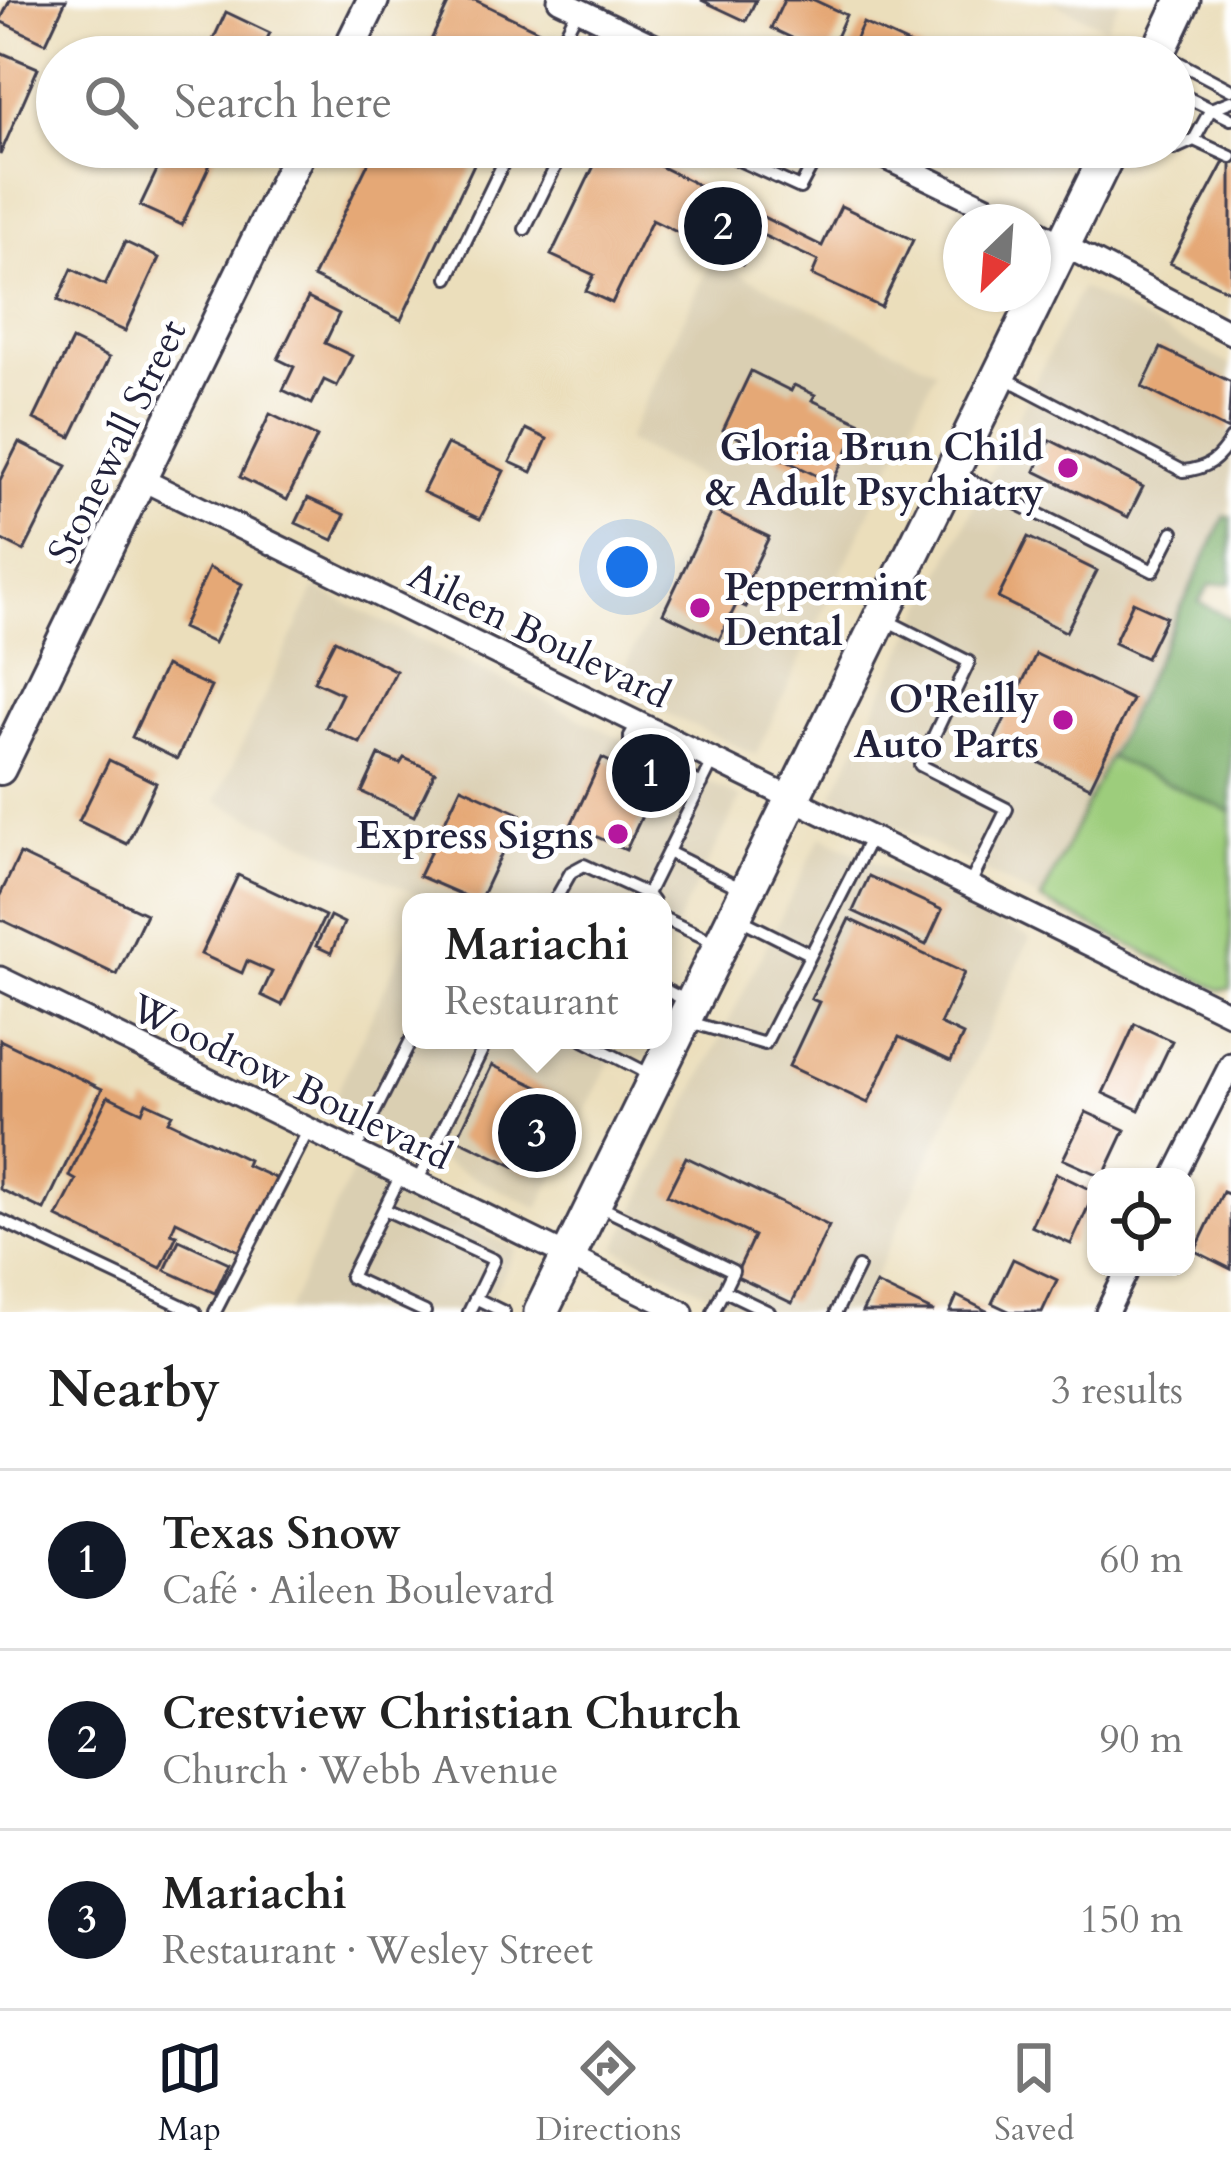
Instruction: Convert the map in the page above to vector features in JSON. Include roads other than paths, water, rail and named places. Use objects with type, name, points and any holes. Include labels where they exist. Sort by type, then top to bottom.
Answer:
[{"type":"main road","points":[[1171,36],[1184,0]]},
{"type":"main road","points":[[680,1004],[734,918],[1102,168]]},
{"type":"main road","points":[[541,1312],[656,1077],[665,1049]]},
{"type":"street","points":[[355,36],[373,0]]},
{"type":"street","points":[[568,4],[634,36]]},
{"type":"street","name":"Stonewall Street","points":[[0,769],[292,168]]},
{"type":"street","points":[[906,168],[981,204]]},
{"type":"street","points":[[1051,238],[1231,333]]},
{"type":"street","name":"Aileen Boulevard","points":[[141,479],[1231,1014]]},
{"type":"street","name":"Woodrow Boulevard","points":[[0,978],[671,1309]]},
{"type":"street","points":[[1179,1168],[1231,1064]]},
{"type":"street","points":[[1107,1312],[1125,1276]]},
{"type":"lane","points":[[560,36],[568,4]]},
{"type":"lane","points":[[619,36],[622,30]]},
{"type":"lane","points":[[1195,72],[1231,90]]},
{"type":"lane","points":[[1195,101],[1231,119]]},
{"type":"lane","points":[[1195,138],[1211,109],[1231,101]]},
{"type":"lane","points":[[1195,140],[1231,157]]},
{"type":"lane","points":[[448,278],[501,168]]},
{"type":"lane","points":[[525,229],[555,168]]},
{"type":"lane","points":[[756,168],[800,188],[811,168]]},
{"type":"lane","points":[[1000,375],[1184,471],[1198,470],[1220,458],[1231,439]]},
{"type":"lane","points":[[952,471],[1153,571],[1173,532]]},
{"type":"lane","points":[[881,618],[969,662],[920,765],[1007,809],[970,885]]},
{"type":"lane","points":[[638,722],[630,748],[702,784]]},
{"type":"lane","points":[[652,893],[714,760]]},
{"type":"lane","points":[[680,1004],[765,1044],[872,837]]},
{"type":"lane","points":[[668,853],[734,918],[810,954]]},
{"type":"lane","points":[[559,893],[571,872],[584,865],[640,893]]},
{"type":"lane","points":[[672,919],[734,918]]},
{"type":"lane","points":[[355,1151],[406,1049]]},
{"type":"lane","points":[[424,1312],[350,1277],[384,1209],[409,1178],[482,1049]]},
{"type":"lane","points":[[602,1049],[656,1077]]},
{"type":"lane","points":[[215,1312],[308,1129]]},
{"type":"lane","points":[[594,1204],[733,1271],[712,1312]]},
{"type":"lane","points":[[384,1209],[494,1260],[469,1312]]},
{"type":"lane","points":[[0,1220],[195,1312]]},
{"type":"lane","points":[[836,1312],[858,1267]]},
{"type":"lane","points":[[723,1290],[769,1312]]},
{"type":"lane","points":[[475,1298],[504,1312]]},
{"type":"place","name":"Crestview Christian Church","points":[[723,226]]},
{"type":"place","name":"Gloria Brun Child & Adult Psychiatry","points":[[1068,468]]},
{"type":"place","name":"Peppermint Dental","points":[[700,608]]},
{"type":"place","name":"O'Reilly Auto Parts","points":[[1063,720]]},
{"type":"place","name":"Texas Snow","points":[[651,773]]},
{"type":"place","name":"Express Signs","points":[[618,834]]},
{"type":"place","name":"Mariachi","points":[[537,1133]]}]
